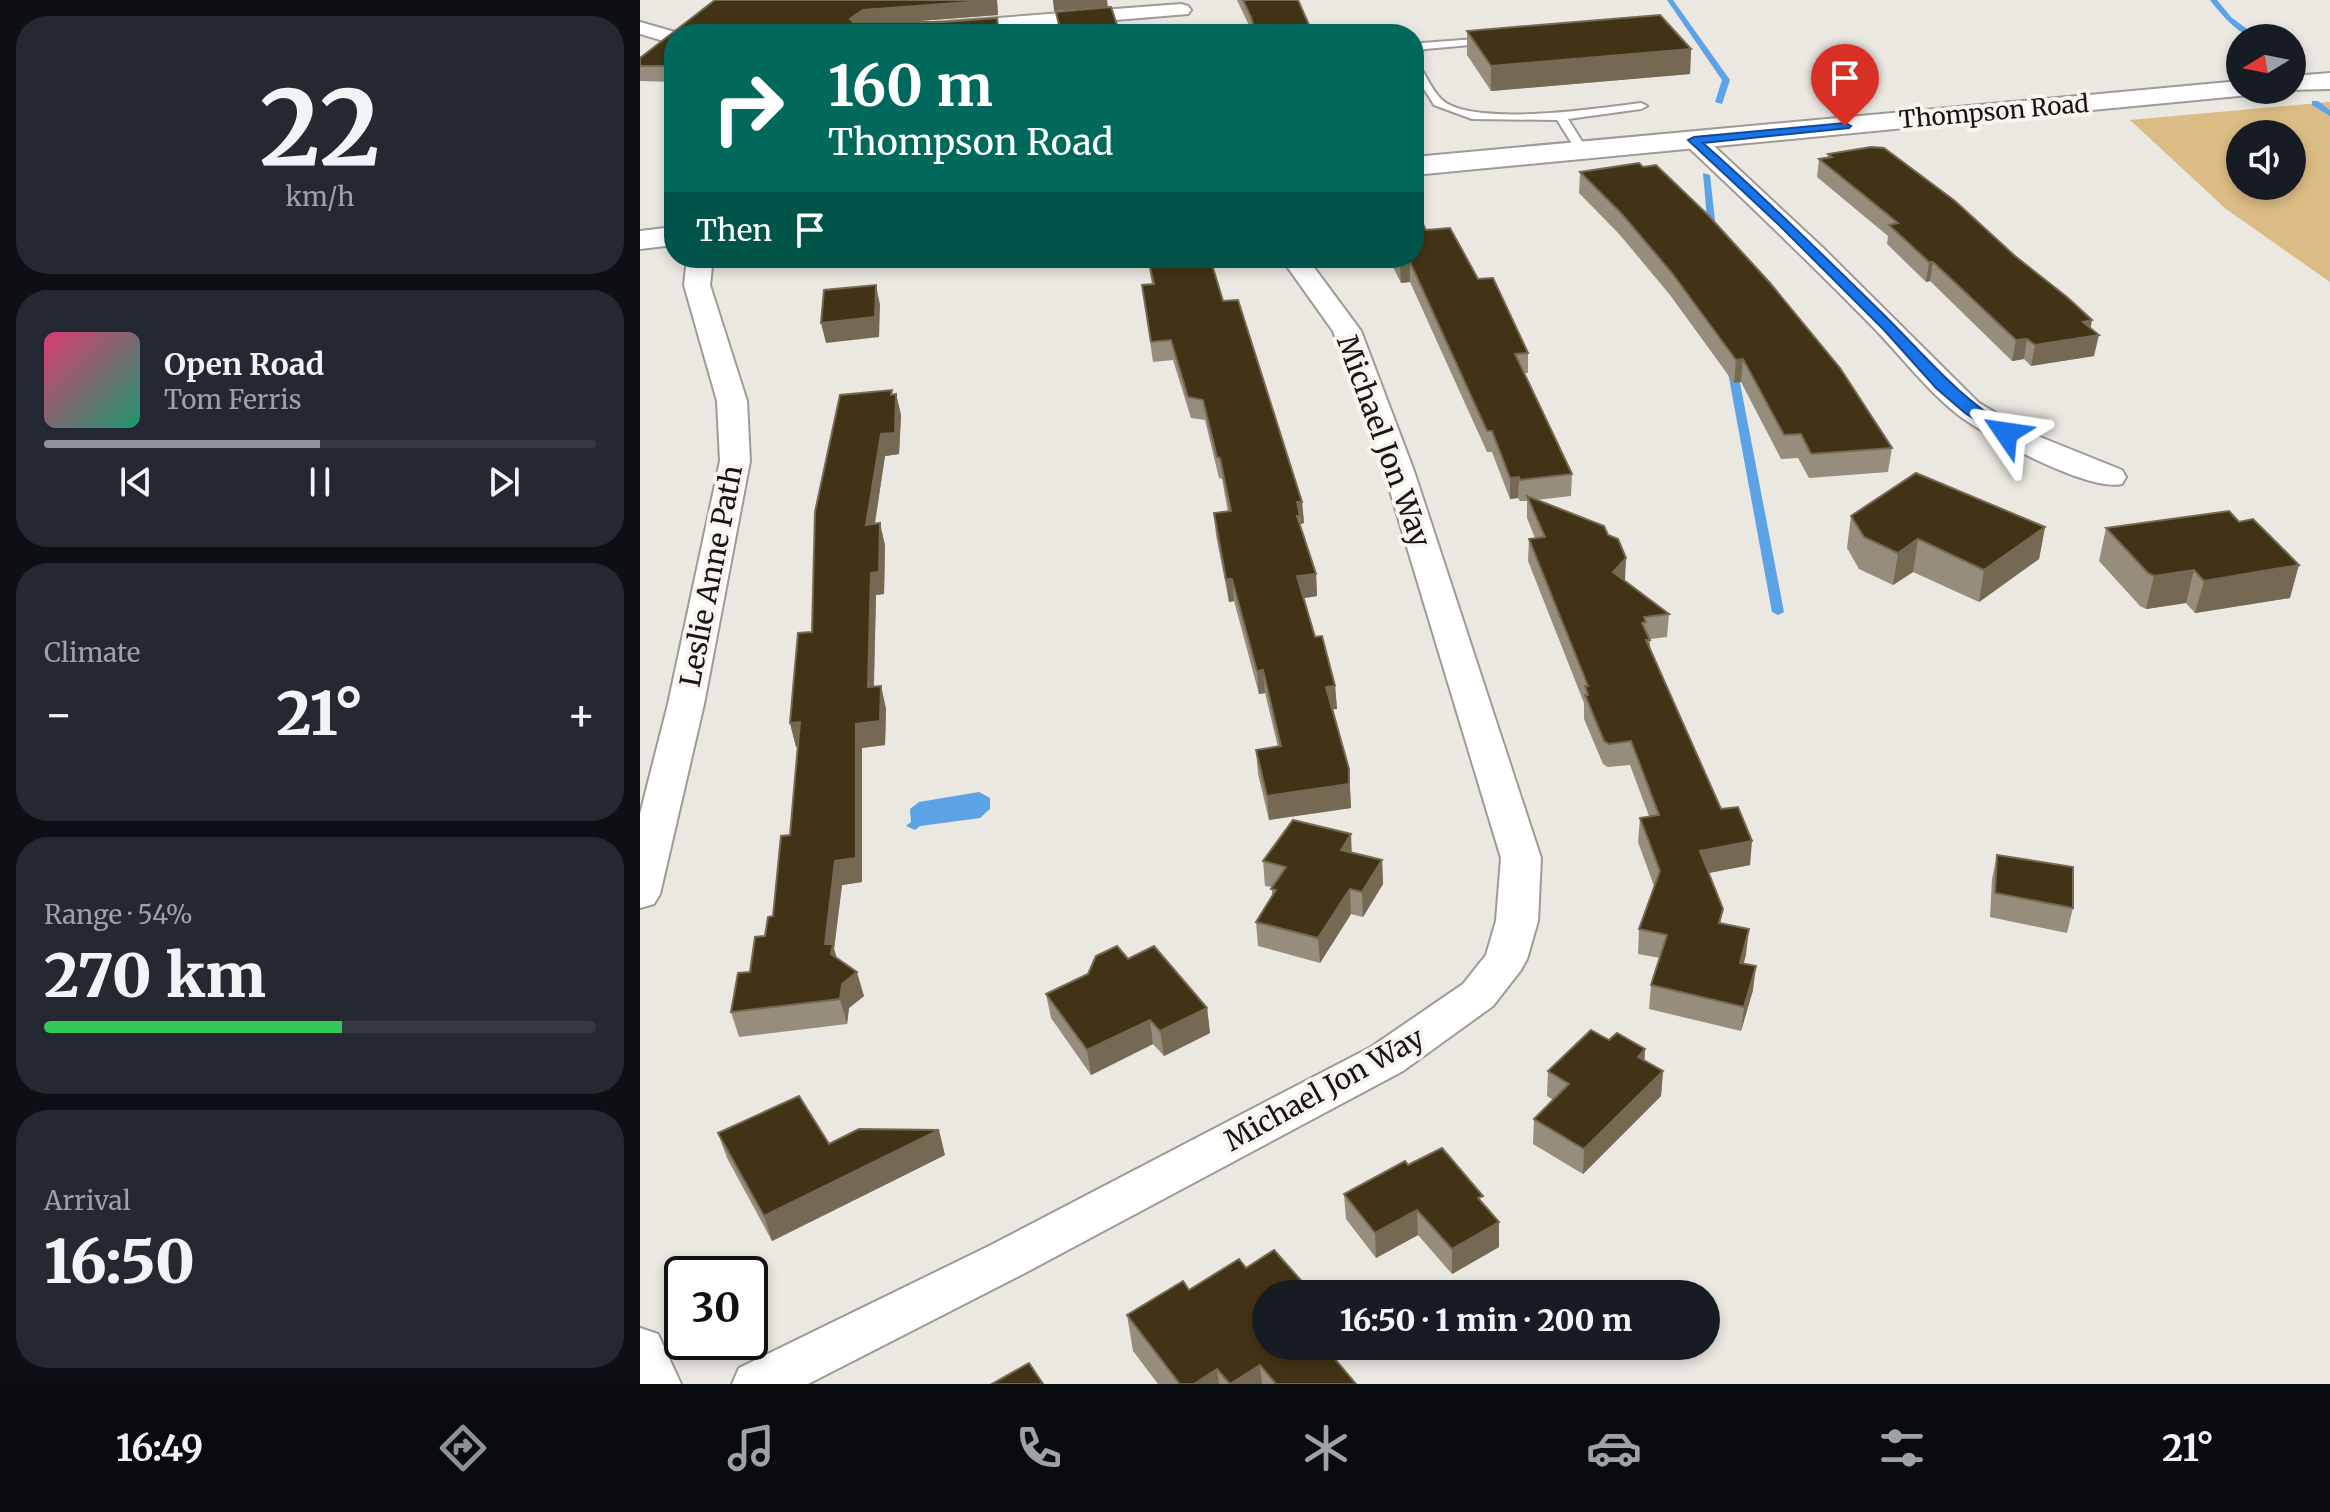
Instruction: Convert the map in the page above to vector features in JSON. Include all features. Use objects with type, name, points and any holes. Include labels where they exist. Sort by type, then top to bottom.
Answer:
[{"type":"street","points":[[974,24],[1179,5],[1186,24]]},
{"type":"street","points":[[640,28],[664,35]]},
{"type":"street","points":[[2306,83],[2330,81]]},
{"type":"street","name":"Thompson Road","points":[[1424,165],[2226,90]]},
{"type":"street","points":[[1694,140],[1783,222],[1889,327],[1941,385],[1970,410],[2047,453],[2111,477]]},
{"type":"street","points":[[640,240],[664,237]]},
{"type":"street","name":"Leslie Anne Path","points":[[640,894],[686,704],[735,461],[732,401],[697,285],[699,268]]},
{"type":"street","name":"Michael Jon Way","points":[[758,1384],[1006,1260],[1387,1059],[1478,995],[1506,959],[1517,921],[1521,858],[1399,471],[1347,331],[1301,268]]},
{"type":"street","points":[[640,1350],[655,1384]]},
{"type":"lane","points":[[1424,46],[1498,40]]},
{"type":"lane","points":[[1424,81],[1438,103],[1472,116],[1561,117],[1641,106]]},
{"type":"lane","points":[[1561,117],[1582,151]]},
{"type":"shaded area","points":[[2330,102],[2330,282],[2226,209],[2130,120]]},
{"type":"water","points":[[979,792],[990,798],[990,809],[980,818],[920,826],[915,830],[906,826],[911,822],[910,809],[919,802]]},
{"type":"building","points":[[715,0],[996,0],[863,10],[850,19],[853,22],[944,22],[997,18],[998,24],[684,24]]},
{"type":"building","points":[[1243,0],[1298,0],[1309,24],[1253,24]]},
{"type":"building","points":[[1111,7],[1117,24],[1059,24],[1056,12]]},
{"type":"building","points":[[1660,15],[1691,49],[1491,66],[1467,31]]},
{"type":"building","points":[[664,39],[664,66],[640,66],[640,58]]},
{"type":"building","points":[[1884,148],[1955,201],[2092,320],[2083,322],[2099,335],[2035,345],[2027,339],[2016,340],[1889,225],[1898,223],[1819,159],[1832,157],[1828,154]]},
{"type":"building","points":[[1639,163],[1643,167],[1656,165],[1708,215],[1770,283],[1840,368],[1892,448],[1811,454],[1801,434],[1784,435],[1743,359],[1736,360],[1672,273],[1621,213],[1580,172]]},
{"type":"building","points":[[1424,226],[1426,230],[1450,228],[1478,279],[1493,278],[1528,353],[1515,354],[1572,474],[1520,480],[1519,477],[1510,478],[1492,431],[1487,431],[1413,268],[1424,268]]},
{"type":"building","points":[[1150,268],[1213,268],[1223,301],[1238,300],[1302,502],[1297,502],[1300,516],[1297,516],[1316,574],[1297,576],[1315,637],[1322,636],[1335,686],[1326,687],[1349,769],[1349,784],[1267,796],[1256,750],[1281,746],[1263,670],[1257,671],[1232,579],[1226,579],[1214,513],[1231,511],[1220,458],[1217,457],[1203,400],[1188,397],[1171,340],[1151,342],[1142,285],[1154,284]]},
{"type":"building","points":[[876,285],[875,317],[821,323],[824,290]]},
{"type":"building","points":[[892,390],[891,395],[896,394],[895,433],[881,434],[866,525],[880,523],[879,572],[871,573],[868,687],[881,686],[880,721],[856,724],[856,858],[835,861],[825,944],[833,944],[831,954],[857,972],[842,984],[840,999],[731,1012],[738,973],[750,972],[755,937],[765,936],[768,917],[773,916],[781,836],[790,835],[800,722],[790,723],[798,633],[812,632],[815,512],[840,395]]},
{"type":"building","points":[[1916,473],[2045,527],[1984,570],[1918,539],[1898,553],[1864,537],[1851,516]]},
{"type":"building","points":[[1527,496],[1604,526],[1608,535],[1618,539],[1626,558],[1613,572],[1669,614],[1644,617],[1646,622],[1642,623],[1650,640],[1646,640],[1721,809],[1738,807],[1752,841],[1700,851],[1723,909],[1719,923],[1749,929],[1740,963],[1756,966],[1744,1007],[1651,985],[1667,935],[1639,929],[1660,871],[1640,818],[1659,815],[1631,741],[1609,744],[1604,741],[1585,695],[1588,695],[1585,686],[1588,686],[1529,539],[1545,537]]},
{"type":"building","points":[[2229,511],[2239,522],[2253,519],[2299,565],[2204,581],[2194,570],[2154,576],[2106,528]]},
{"type":"building","points":[[1293,820],[1351,834],[1341,850],[1382,860],[1362,892],[1350,889],[1318,938],[1256,922],[1276,890],[1271,889],[1286,867],[1263,861]]},
{"type":"building","points":[[1997,855],[2073,867],[2073,908],[1995,893]]},
{"type":"building","points":[[1117,946],[1128,959],[1154,946],[1207,1008],[1160,1031],[1150,1020],[1087,1050],[1046,994],[1088,974],[1096,956]]},
{"type":"building","points":[[1591,1030],[1609,1040],[1617,1033],[1645,1049],[1638,1057],[1663,1071],[1584,1149],[1534,1119],[1569,1084],[1548,1071]]},
{"type":"building","points":[[799,1096],[829,1144],[859,1129],[939,1130],[764,1216],[718,1133]]},
{"type":"building","points":[[1442,1148],[1483,1196],[1478,1198],[1499,1222],[1452,1249],[1417,1210],[1375,1233],[1344,1194],[1405,1161],[1408,1165]]},
{"type":"building","points":[[1274,1250],[1301,1280],[1252,1280],[1252,1360],[1336,1360],[1356,1384],[1276,1384],[1260,1365],[1230,1384],[1217,1369],[1194,1384],[1180,1384],[1127,1315],[1183,1281],[1189,1290],[1239,1259],[1246,1268]]},
{"type":"building","points":[[1029,1363],[1043,1384],[992,1384]]},
{"type":"waterway","points":[[1670,0],[1726,80],[1719,102]]},
{"type":"waterway","points":[[2213,0],[2237,24]]},
{"type":"waterway","points":[[2315,103],[2330,114]]},
{"type":"waterway","points":[[1706,175],[1712,230]]},
{"type":"waterway","points":[[1732,367],[1778,612]]},
{"type":"route","points":[[1845,126],[1694,140],[1783,222],[1889,327],[1941,385],[1970,410],[2006,433]]}]
